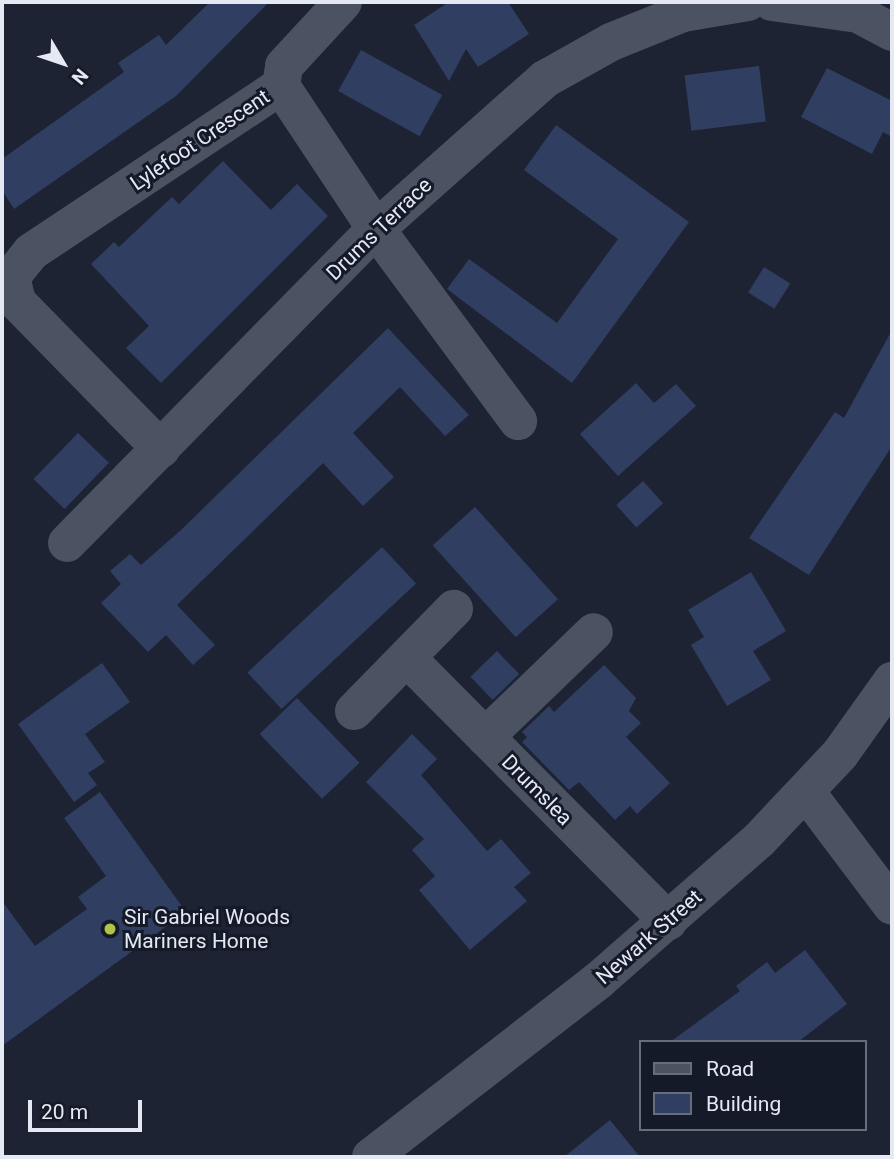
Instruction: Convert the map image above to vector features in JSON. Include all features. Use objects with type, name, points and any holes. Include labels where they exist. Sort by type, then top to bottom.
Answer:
[{"type":"street","points":[[281,86],[284,66],[343,2]]},
{"type":"street","name":"Drums Terrace","points":[[67,543],[376,229],[545,79],[611,42],[683,13],[748,2]]},
{"type":"street","points":[[772,2],[864,8],[892,32]]},
{"type":"street","name":"Lylefoot Crescent","points":[[161,449],[17,302],[11,277],[31,252],[281,86],[376,229],[518,421]]},
{"type":"street","points":[[354,712],[454,609]]},
{"type":"street","points":[[485,737],[594,632]]},
{"type":"street","name":"Drumslea","points":[[407,658],[668,921]]},
{"type":"street","name":"Newark Street","points":[[371,1157],[668,921],[807,793],[892,681]]},
{"type":"street","points":[[807,793],[892,906]]},
{"type":"building","points":[[210,2],[269,2],[176,96],[14,209],[2,190],[2,159],[124,72],[118,63],[159,35],[166,45]]},
{"type":"building","points":[[449,2],[508,2],[529,34],[478,67],[466,49],[449,81],[414,25]]},
{"type":"building","points":[[361,50],[442,95],[420,136],[338,91]]},
{"type":"building","points":[[759,66],[766,122],[691,131],[685,75]]},
{"type":"building","points":[[827,68],[892,101],[892,137],[883,132],[872,154],[801,117]]},
{"type":"building","points":[[556,125],[689,222],[572,383],[447,289],[469,259],[557,323],[618,239],[524,170]]},
{"type":"building","points":[[223,161],[271,210],[297,184],[328,216],[161,383],[126,348],[149,326],[91,264],[114,242],[119,247],[172,197],[179,204]]},
{"type":"building","points":[[764,267],[790,283],[774,309],[748,292]]},
{"type":"building","points":[[388,328],[469,415],[445,436],[400,387],[353,433],[394,477],[363,506],[323,463],[177,605],[215,645],[193,665],[166,635],[148,652],[101,603],[121,584],[110,571],[130,554],[141,565],[181,530]]},
{"type":"building","points":[[892,330],[892,446],[809,575],[749,538],[835,412],[844,418]]},
{"type":"building","points":[[636,383],[654,403],[676,384],[696,406],[618,476],[580,434]]},
{"type":"building","points":[[78,433],[109,463],[64,509],[34,479]]},
{"type":"building","points":[[643,481],[663,503],[636,527],[616,505]]},
{"type":"building","points":[[475,507],[558,599],[516,637],[433,545]]},
{"type":"building","points":[[382,547],[416,584],[282,709],[247,672]]},
{"type":"building","points":[[751,572],[786,631],[753,651],[771,680],[727,706],[691,645],[704,637],[688,610]]},
{"type":"building","points":[[497,651],[519,674],[493,700],[470,677]]},
{"type":"building","points":[[102,663],[130,702],[85,734],[105,762],[88,773],[97,785],[74,802],[18,724]]},
{"type":"building","points":[[604,665],[636,698],[629,711],[641,723],[626,737],[670,783],[637,814],[630,806],[615,820],[579,782],[569,790],[522,742],[527,737],[522,732],[549,706],[554,712]]},
{"type":"building","points":[[297,698],[360,763],[322,799],[260,734]]},
{"type":"building","points":[[412,734],[437,759],[421,775],[487,851],[501,839],[531,873],[514,887],[527,901],[470,950],[419,890],[435,876],[412,850],[424,839],[366,782]]},
{"type":"building","name":"Sir Gabriel Woods Mariners Home","points":[[100,792],[186,912],[2,1046],[2,901],[35,946],[87,909],[78,897],[106,876],[64,818]]},
{"type":"building","points":[[805,950],[847,1004],[801,1040],[673,1040],[740,991],[736,986],[767,962],[775,973]]},
{"type":"building","points":[[610,1120],[640,1157],[564,1157]]},
{"type":"place","name":"Sir Gabriel Woods Mariners Home","points":[[110,929]]}]
